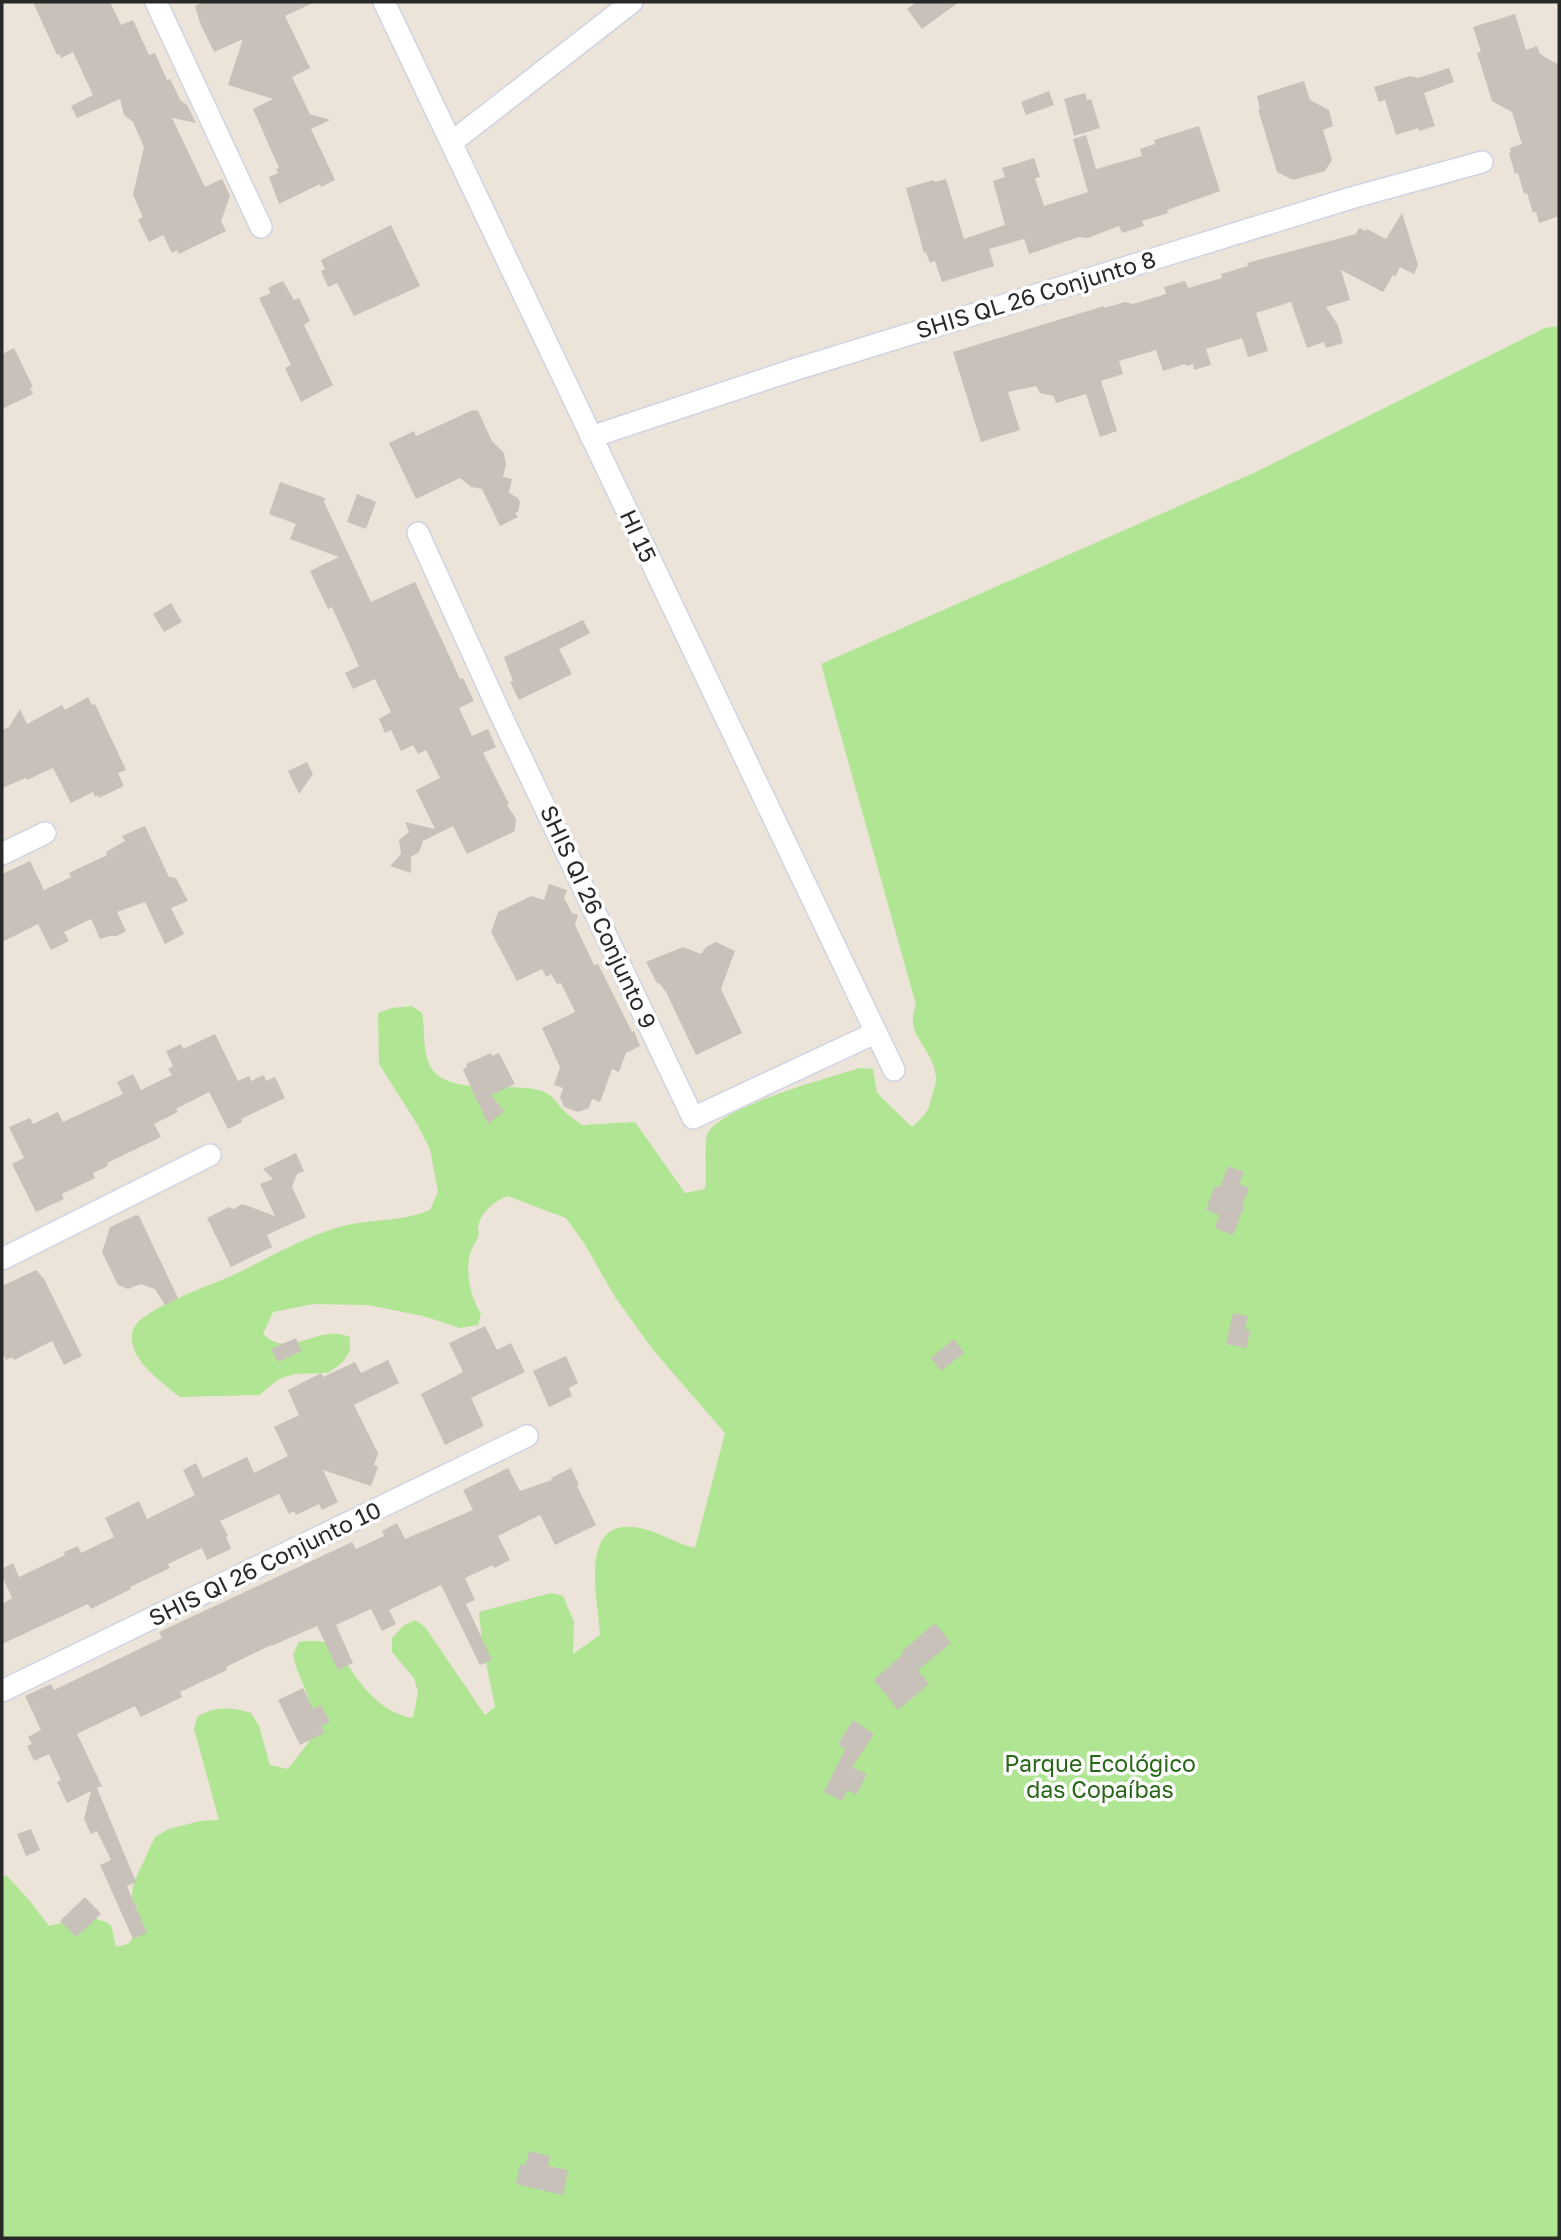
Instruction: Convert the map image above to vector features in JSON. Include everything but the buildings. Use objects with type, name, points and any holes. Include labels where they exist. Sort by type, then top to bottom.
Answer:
[{"type":"street","points":[[156,2],[261,226]]},
{"type":"street","name":"HI 15","points":[[384,2],[894,1070]]},
{"type":"street","points":[[452,142],[632,2]]},
{"type":"street","name":"SHIS QL 26 Conjunto 8","points":[[591,437],[790,371],[1400,183],[1482,162]]},
{"type":"street","name":"SHIS QI 26 Conjunto 9","points":[[418,533],[499,711],[693,1118],[875,1033]]},
{"type":"street","points":[[2,854],[46,833]]},
{"type":"street","points":[[2,1259],[210,1155]]},
{"type":"street","name":"SHIS QI 26 Conjunto 10","points":[[2,1691],[527,1436]]},
{"type":"green space","name":"Parque Ecológico das Copaíbas","points":[[1559,326],[1559,2238],[2,2238],[2,1876],[6,1875],[49,1926],[80,1919],[96,1919],[111,1925],[116,1947],[128,1944],[138,1932],[140,1919],[132,1896],[133,1884],[155,1837],[169,1829],[200,1821],[219,1820],[194,1729],[197,1717],[223,1709],[251,1713],[259,1726],[270,1765],[288,1769],[312,1737],[313,1712],[293,1654],[299,1642],[324,1642],[334,1647],[376,1700],[393,1712],[413,1718],[418,1692],[414,1678],[392,1652],[392,1638],[403,1626],[415,1620],[425,1627],[485,1715],[495,1707],[479,1612],[551,1593],[563,1596],[574,1622],[573,1654],[600,1635],[596,1562],[600,1545],[608,1533],[623,1527],[644,1529],[695,1548],[725,1433],[653,1350],[615,1297],[584,1243],[566,1218],[507,1196],[485,1212],[479,1222],[479,1233],[470,1254],[470,1285],[481,1314],[478,1325],[460,1328],[423,1316],[368,1305],[314,1304],[273,1312],[263,1334],[274,1341],[294,1343],[326,1334],[338,1334],[350,1337],[350,1350],[343,1362],[328,1373],[294,1374],[279,1379],[259,1395],[180,1397],[149,1371],[136,1354],[132,1336],[136,1325],[147,1315],[170,1302],[321,1233],[352,1224],[401,1218],[430,1210],[438,1192],[430,1149],[379,1064],[378,1013],[412,1006],[422,1013],[428,1061],[435,1073],[446,1080],[461,1085],[542,1091],[582,1125],[635,1122],[685,1193],[705,1189],[706,1140],[715,1125],[752,1104],[860,1068],[873,1069],[877,1093],[912,1127],[930,1104],[936,1081],[934,1067],[913,1025],[916,1005],[821,664],[1256,472],[1545,328]]}]
